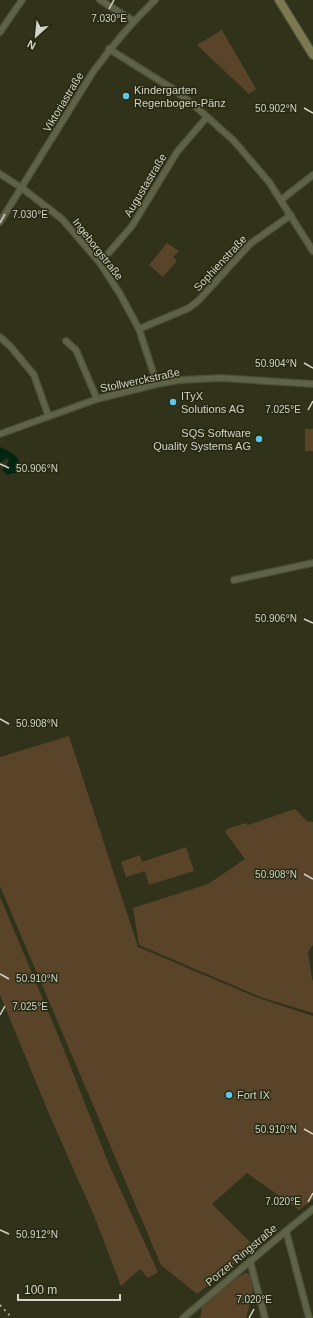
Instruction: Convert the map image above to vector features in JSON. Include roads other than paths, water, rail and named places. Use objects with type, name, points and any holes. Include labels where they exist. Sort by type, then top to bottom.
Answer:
[{"type":"main road","points":[[279,0],[313,55]]},
{"type":"street","points":[[0,32],[2,24],[22,0]]},
{"type":"street","points":[[100,0],[134,21]]},
{"type":"street","name":"Viktoriastraße","points":[[0,222],[93,72],[109,49],[155,0]]},
{"type":"street","points":[[109,49],[173,89],[234,142],[269,182],[313,251]]},
{"type":"street","name":"Augustastraße","points":[[100,263],[132,226],[177,152],[207,117]]},
{"type":"street","name":"Ingeborgstraße","points":[[0,174],[22,188],[62,219],[100,263],[140,329],[157,384]]},
{"type":"street","points":[[281,200],[313,175]]},
{"type":"street","name":"Sophienstraße","points":[[140,329],[189,308],[200,300],[250,244],[291,215]]},
{"type":"street","points":[[0,337],[34,375],[48,415]]},
{"type":"street","points":[[66,341],[76,350],[97,398]]},
{"type":"street","name":"Stollwerckstraße","points":[[0,434],[97,398],[180,380],[220,378],[313,384]]},
{"type":"street","points":[[234,580],[313,563]]},
{"type":"street","name":"Porzer Ringstraße","points":[[183,1318],[286,1230],[313,1210]]},
{"type":"street","points":[[286,1230],[309,1318]]},
{"type":"street","points":[[250,1261],[265,1318]]},
{"type":"railway","points":[[0,1305],[12,1318]]},
{"type":"place","name":"Kindergarten Regenbogen-Pänz","points":[[126,96]]},
{"type":"place","name":"ITyX Solutions AG","points":[[173,402]]},
{"type":"place","name":"SQS Software Quality Systems AG","points":[[259,439]]},
{"type":"place","name":"Fort IX","points":[[229,1095]]}]
